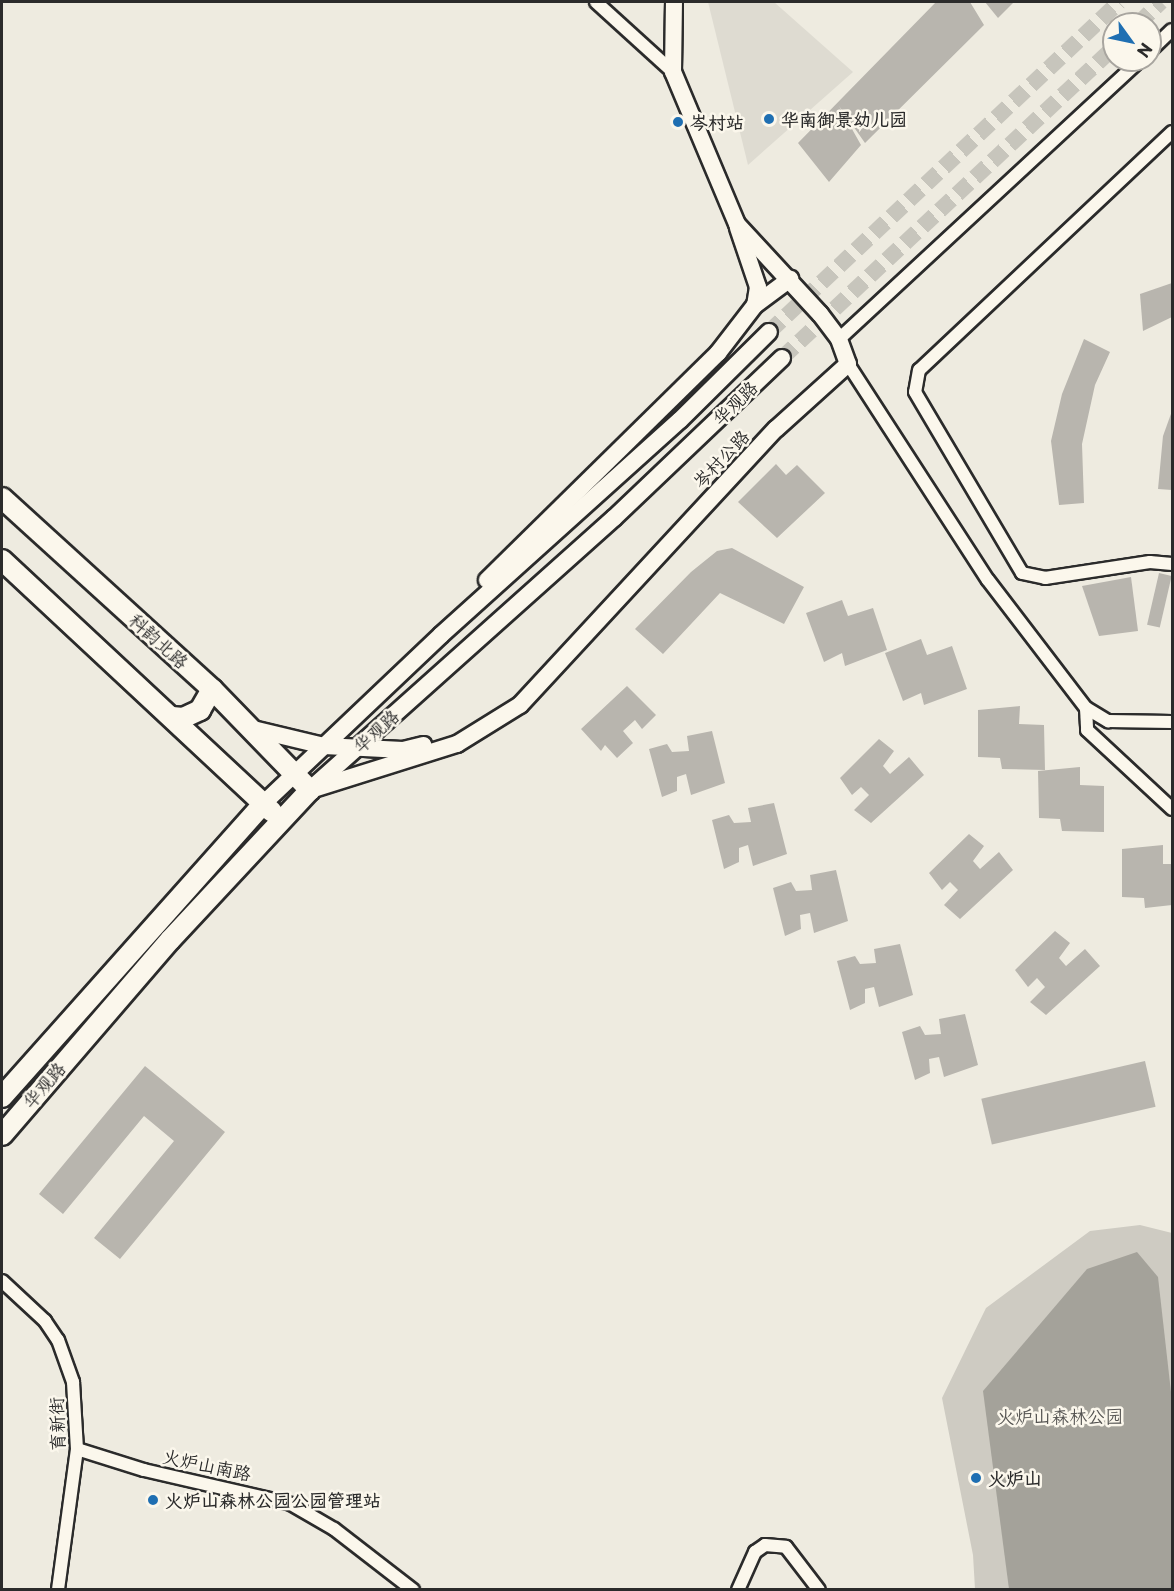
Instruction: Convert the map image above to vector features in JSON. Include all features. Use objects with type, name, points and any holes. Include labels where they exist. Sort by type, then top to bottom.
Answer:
[{"type":"main road","name":"科韵北路","points":[[2,498],[212,689],[310,790]]},
{"type":"main road","points":[[2,560],[280,820]]},
{"type":"main road","points":[[172,717],[192,716],[200,710],[212,689]]},
{"type":"main road","name":"华观路","points":[[2,1135],[280,820],[310,790]]},
{"type":"main road","name":"华观路","points":[[2,1097],[263,804]]},
{"type":"street","points":[[596,2],[673,72]]},
{"type":"street","points":[[674,2],[673,72],[737,224],[758,287],[755,305]]},
{"type":"street","points":[[839,339],[1127,72]]},
{"type":"street","points":[[1173,132],[919,370],[915,392],[1022,573],[1045,578],[1150,562],[1173,564]]},
{"type":"street","points":[[737,224],[790,279],[839,339],[848,364],[988,580],[1086,708],[1108,721],[1173,722]]},
{"type":"street","points":[[426,648],[532,534],[718,353],[755,305],[790,279]]},
{"type":"street","name":"华观路","points":[[263,804],[426,648],[680,420],[769,332]]},
{"type":"street","name":"华观路","points":[[310,790],[614,518],[782,358]]},
{"type":"street","name":"岑村公路","points":[[310,790],[457,744],[520,705],[776,429],[848,364]]},
{"type":"street","points":[[253,729],[324,746],[403,750],[461,735],[520,705]]},
{"type":"street","points":[[1086,708],[1087,730],[1173,809]]},
{"type":"street","name":"育新街","points":[[2,1281],[45,1321],[58,1340],[73,1382],[77,1449],[58,1590]]},
{"type":"street","name":"火炉山南路","points":[[77,1449],[144,1470],[291,1504],[334,1529],[413,1590]]},
{"type":"street","points":[[738,1590],[755,1552],[765,1545],[786,1546],[805,1567],[819,1590]]},
{"type":"shaded area","name":"华南御景幼儿园","points":[[708,2],[774,2],[853,72],[748,165]]},
{"type":"shaded area","name":"火炉山森林公园","points":[[1137,1252],[1158,1277],[1172,1401],[1172,1589],[1009,1589],[983,1391],[1087,1269]]},
{"type":"green space","name":"火炉山森林公园","points":[[1140,1225],[1172,1233],[1172,1589],[975,1589],[973,1555],[942,1398],[986,1308],[1090,1231]]},
{"type":"building","points":[[936,2],[970,2],[984,25],[865,143],[839,106],[861,145],[829,182],[798,143]]},
{"type":"building","points":[[985,2],[1014,2],[998,18]]},
{"type":"building","points":[[1172,283],[1172,317],[1143,331],[1140,294]]},
{"type":"building","points":[[1084,339],[1110,352],[1095,385],[1082,444],[1084,503],[1059,505],[1051,441],[1062,394]]},
{"type":"building","points":[[1172,411],[1172,490],[1158,489],[1163,436]]},
{"type":"building","points":[[776,464],[786,475],[797,465],[825,493],[777,538],[738,502]]},
{"type":"building","points":[[732,548],[804,587],[784,624],[720,593],[663,654],[635,629],[691,572],[717,551]]},
{"type":"building","points":[[1159,573],[1172,576],[1160,628],[1147,625]]},
{"type":"building","points":[[1131,577],[1138,631],[1099,636],[1082,586]]},
{"type":"building","points":[[842,600],[848,616],[873,608],[887,650],[845,666],[842,653],[824,662],[806,613]]},
{"type":"building","points":[[921,639],[927,655],[952,646],[967,689],[924,705],[921,693],[903,701],[885,653]]},
{"type":"building","points":[[627,686],[656,715],[642,729],[635,720],[623,731],[633,743],[617,758],[605,745],[601,751],[581,729]]},
{"type":"building","points":[[1020,706],[1019,724],[1044,725],[1045,770],[1002,769],[1000,758],[978,757],[978,710]]},
{"type":"building","points":[[712,731],[725,783],[691,795],[686,774],[677,777],[677,791],[662,797],[649,749],[667,744],[672,752],[689,751],[687,736]]},
{"type":"building","points":[[879,739],[894,751],[883,766],[890,774],[909,757],[924,775],[871,823],[854,810],[869,795],[861,787],[852,795],[840,778]]},
{"type":"building","points":[[1080,767],[1080,785],[1104,786],[1104,832],[1062,831],[1060,819],[1039,818],[1038,771]]},
{"type":"building","points":[[774,803],[787,854],[753,866],[748,845],[739,848],[739,862],[724,869],[712,820],[729,815],[734,823],[751,822],[748,808]]},
{"type":"building","points":[[969,834],[984,846],[973,861],[980,869],[999,852],[1013,870],[960,919],[944,905],[958,890],[950,882],[942,890],[929,873]]},
{"type":"building","points":[[1163,845],[1163,864],[1172,864],[1172,905],[1145,908],[1144,898],[1122,897],[1122,849]]},
{"type":"building","points":[[836,870],[848,921],[814,933],[810,913],[800,915],[801,929],[785,936],[773,888],[791,882],[796,891],[812,890],[810,875]]},
{"type":"building","points":[[1055,931],[1070,943],[1059,958],[1066,966],[1085,949],[1100,966],[1046,1015],[1030,1002],[1045,987],[1037,978],[1028,987],[1015,970]]},
{"type":"building","points":[[900,944],[913,995],[879,1007],[874,987],[865,989],[865,1003],[850,1010],[837,961],[855,956],[860,964],[876,963],[874,949]]},
{"type":"building","points":[[965,1014],[978,1065],[944,1077],[939,1057],[929,1059],[930,1073],[915,1080],[902,1032],[920,1026],[925,1035],[941,1034],[939,1019]]},
{"type":"building","points":[[1145,1061],[1156,1107],[992,1145],[981,1099]]},
{"type":"building","points":[[145,1066],[225,1132],[120,1259],[94,1238],[174,1141],[144,1116],[63,1214],[39,1194]]},
{"type":"building","name":"火炉山森林公园公园管理站","points":[[147,1495],[160,1497],[159,1505],[146,1503]]},
{"type":"tunnel","points":[[769,332],[1119,2]]},
{"type":"tunnel","points":[[1151,12],[1161,2]]},
{"type":"tunnel","points":[[782,358],[1102,58]]},
{"type":"place","name":"华南御景幼儿园","points":[[769,119]]},
{"type":"place","name":"岑村站","points":[[678,122]]},
{"type":"place","name":"火炉山","points":[[976,1478]]},
{"type":"place","name":"火炉山森林公园公园管理站","points":[[153,1500]]}]
